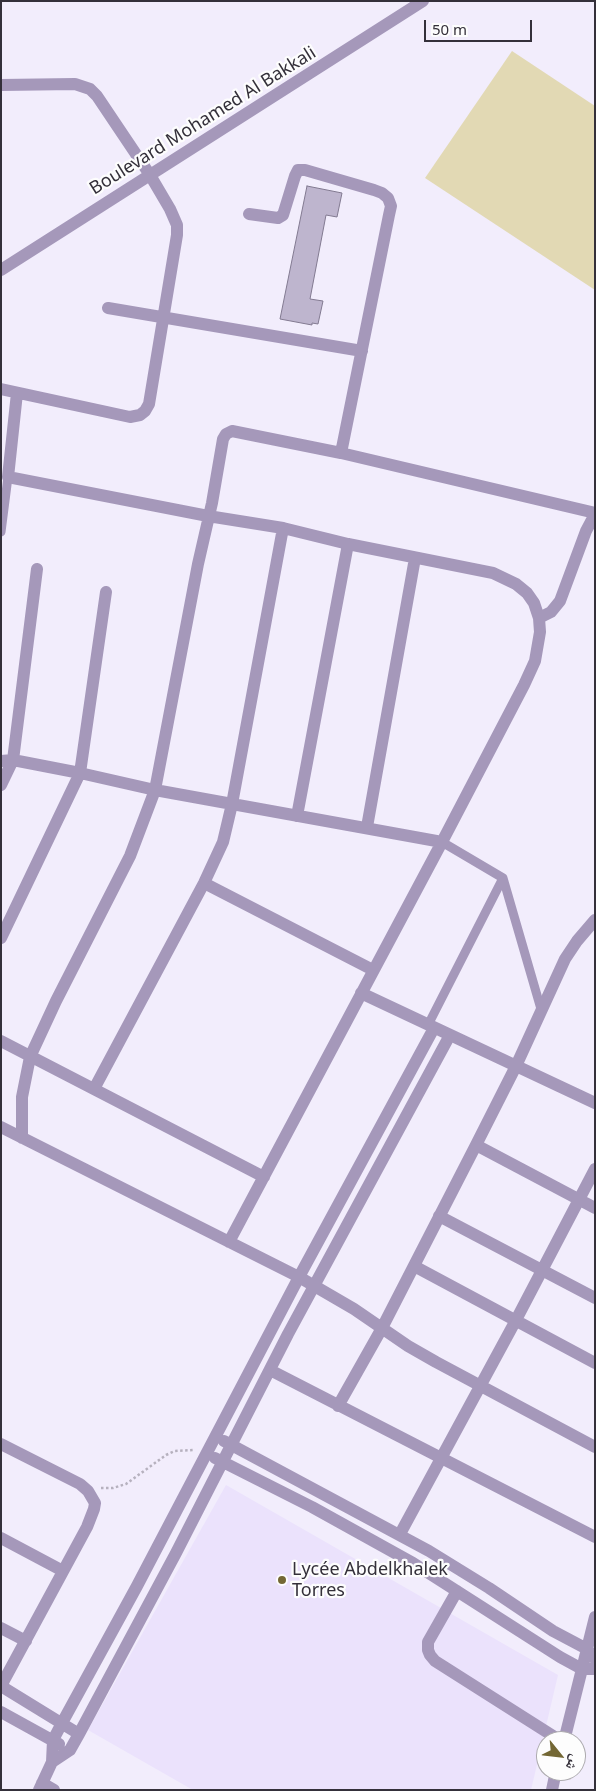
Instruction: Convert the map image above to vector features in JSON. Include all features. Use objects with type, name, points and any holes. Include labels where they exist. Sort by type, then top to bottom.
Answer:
[{"type":"street","name":"Boulevard Mohamed Al Bakkali","points":[[1,270],[423,1]]},
{"type":"street","points":[[1,86],[75,84],[90,89],[97,96],[150,175],[177,225],[177,235],[149,404],[145,411],[140,415],[130,417],[1,389]]},
{"type":"street","points":[[249,214],[278,218],[283,215],[298,170],[305,170],[374,190],[388,198],[391,206],[341,453]]},
{"type":"street","points":[[108,308],[362,351]]},
{"type":"street","points":[[17,392],[8,477],[208,516],[283,528],[348,544],[493,573],[506,578],[526,593],[534,604],[539,618],[540,632],[535,661],[442,842],[229,1242]]},
{"type":"street","points":[[22,1138],[22,1097],[30,1057],[56,1001],[130,856],[155,790],[198,564],[223,439],[226,434],[232,431],[341,453],[595,514],[586,531],[560,600],[551,612],[539,618]]},
{"type":"street","points":[[94,1089],[204,883],[223,842],[232,804],[283,528]]},
{"type":"street","points":[[296,816],[348,544]]},
{"type":"street","points":[[367,827],[415,558]]},
{"type":"street","points":[[1,785],[7,761],[37,569]]},
{"type":"street","points":[[1,938],[80,773],[106,592]]},
{"type":"street","points":[[7,761],[80,773],[155,790],[442,842]]},
{"type":"street","points":[[204,883],[374,970]]},
{"type":"street","points":[[338,1406],[382,1328],[476,1145],[516,1066],[566,959],[577,941],[595,920]]},
{"type":"street","points":[[361,993],[595,1103]]},
{"type":"street","points":[[54,1790],[40,1786],[52,1762],[53,1740],[138,1586],[431,1026]]},
{"type":"street","points":[[52,1762],[70,1750],[79,1734],[176,1552],[314,1285],[450,1035]]},
{"type":"street","points":[[1,1041],[264,1177]]},
{"type":"street","points":[[1,1127],[314,1285],[354,1309],[408,1346],[480,1387],[595,1447]]},
{"type":"street","points":[[476,1145],[595,1208]]},
{"type":"street","points":[[400,1534],[442,1459],[595,1169]]},
{"type":"street","points":[[439,1216],[595,1298]]},
{"type":"street","points":[[414,1266],[595,1363]]},
{"type":"street","points":[[270,1370],[595,1537]]},
{"type":"street","points":[[215,1436],[400,1534],[591,1654]]},
{"type":"street","points":[[1,1444],[80,1484],[92,1496],[95,1503],[87,1527],[1,1686],[79,1734]]},
{"type":"street","points":[[206,1453],[319,1511],[413,1563],[548,1650],[588,1669]]},
{"type":"street","points":[[1,1538],[63,1571]]},
{"type":"street","points":[[457,1591],[428,1642],[430,1655],[435,1661],[547,1731]]},
{"type":"street","points":[[566,1731],[588,1669],[595,1617]]},
{"type":"street","points":[[1,1628],[26,1641]]},
{"type":"street","points":[[1,1712],[70,1750]]},
{"type":"lane","points":[[1,532],[8,477]]},
{"type":"lane","points":[[442,842],[503,878],[541,1009]]},
{"type":"lane","points":[[431,1026],[503,878]]},
{"type":"path","points":[[80,1484],[113,1488],[126,1484],[166,1455],[175,1451],[192,1450],[206,1453]]},
{"type":"shaded area","points":[[512,51],[595,106],[595,290],[425,178]]},
{"type":"shaded area","name":"Lycée Abdelkhalek Torres","points":[[226,1485],[558,1675],[545,1731],[536,1731],[536,1769],[531,1790],[193,1790],[88,1730]]},
{"type":"building","points":[[307,186],[342,193],[337,217],[326,215],[310,299],[323,301],[318,324],[312,323],[312,325],[280,319]]},
{"type":"place","name":"Lycée Abdelkhalek Torres","points":[[282,1580]]}]
